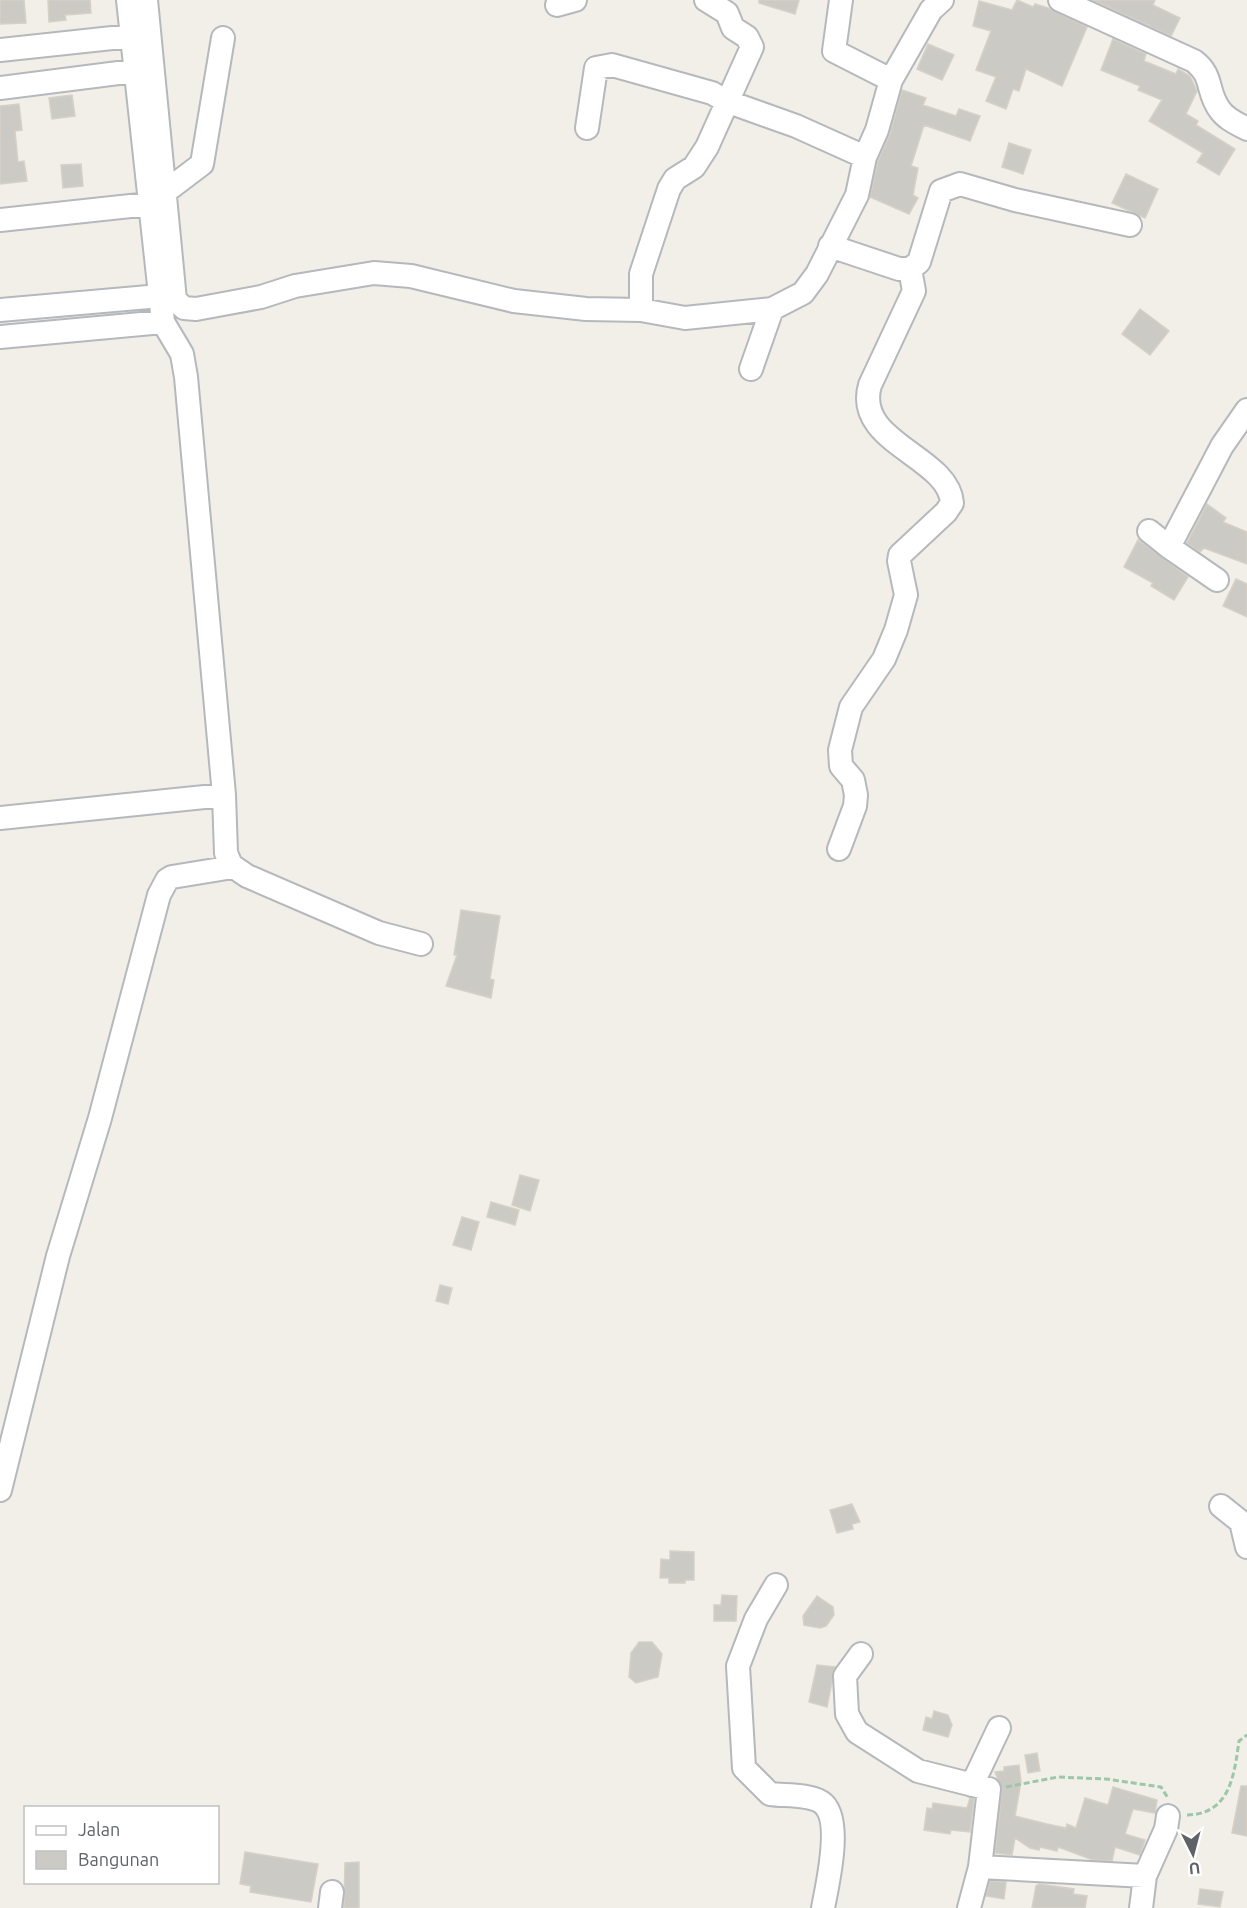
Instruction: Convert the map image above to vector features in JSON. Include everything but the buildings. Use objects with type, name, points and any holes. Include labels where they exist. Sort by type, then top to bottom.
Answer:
[{"type":"street","points":[[128,0],[134,71],[157,198]]},
{"type":"street","points":[[146,0],[165,306],[182,354],[186,376],[224,795],[226,853],[233,867],[247,876],[379,933],[421,944]]},
{"type":"street","points":[[641,310],[641,274],[669,189],[675,179],[694,167],[707,147],[752,47],[752,42],[733,28],[727,13],[706,0]]},
{"type":"street","points":[[841,0],[834,51],[891,80]]},
{"type":"street","points":[[0,310],[165,306],[196,309],[261,297],[295,286],[374,273],[411,276],[514,301],[586,309],[641,310],[685,318],[772,309],[803,293],[817,274],[856,195],[865,157],[877,130],[891,80],[931,10],[942,0]]},
{"type":"street","points":[[1060,0],[1194,60],[1208,76],[1213,99],[1221,112],[1247,129]]},
{"type":"street","points":[[0,50],[131,36]]},
{"type":"street","points":[[0,220],[157,198],[202,164],[222,39]]},
{"type":"street","points":[[587,128],[596,69],[604,65],[712,93],[726,101],[796,126],[865,157]]},
{"type":"street","points":[[0,88],[134,71]]},
{"type":"street","points":[[830,246],[899,269],[910,269],[918,262],[941,191],[949,186],[960,184],[1015,200],[1130,225]]},
{"type":"street","points":[[839,849],[855,806],[856,795],[853,780],[841,766],[839,759],[848,714],[884,658],[896,630],[906,595],[899,561],[900,555],[950,508],[952,503],[946,486],[929,468],[886,434],[868,410],[866,399],[870,385],[914,291],[910,269]]},
{"type":"street","points":[[0,338],[165,306]]},
{"type":"street","points":[[751,369],[772,309]]},
{"type":"street","points":[[1169,547],[1222,446],[1247,410]]},
{"type":"street","points":[[1149,531],[1217,580]]},
{"type":"street","points":[[0,818],[224,795]]},
{"type":"street","points":[[0,1490],[58,1256],[100,1118],[159,896],[167,880],[172,877],[233,867]]},
{"type":"street","points":[[1221,1506],[1240,1522],[1247,1547]]},
{"type":"street","points":[[776,1585],[756,1619],[738,1666],[744,1768],[770,1794],[808,1798],[822,1803],[828,1810],[832,1828],[833,1852],[823,1908]]},
{"type":"street","points":[[861,1654],[844,1676],[847,1713],[857,1732],[918,1771],[981,1787]]},
{"type":"street","points":[[969,1908],[980,1867],[981,1787],[999,1728]]},
{"type":"street","points":[[1141,1908],[1145,1876],[1166,1829],[1168,1816]]},
{"type":"street","points":[[980,1867],[1145,1876]]},
{"type":"path","points":[[981,1787],[1058,1777],[1149,1784],[1161,1787],[1168,1795],[1168,1816],[1199,1815],[1215,1807],[1231,1781],[1239,1741],[1247,1735]]}]
